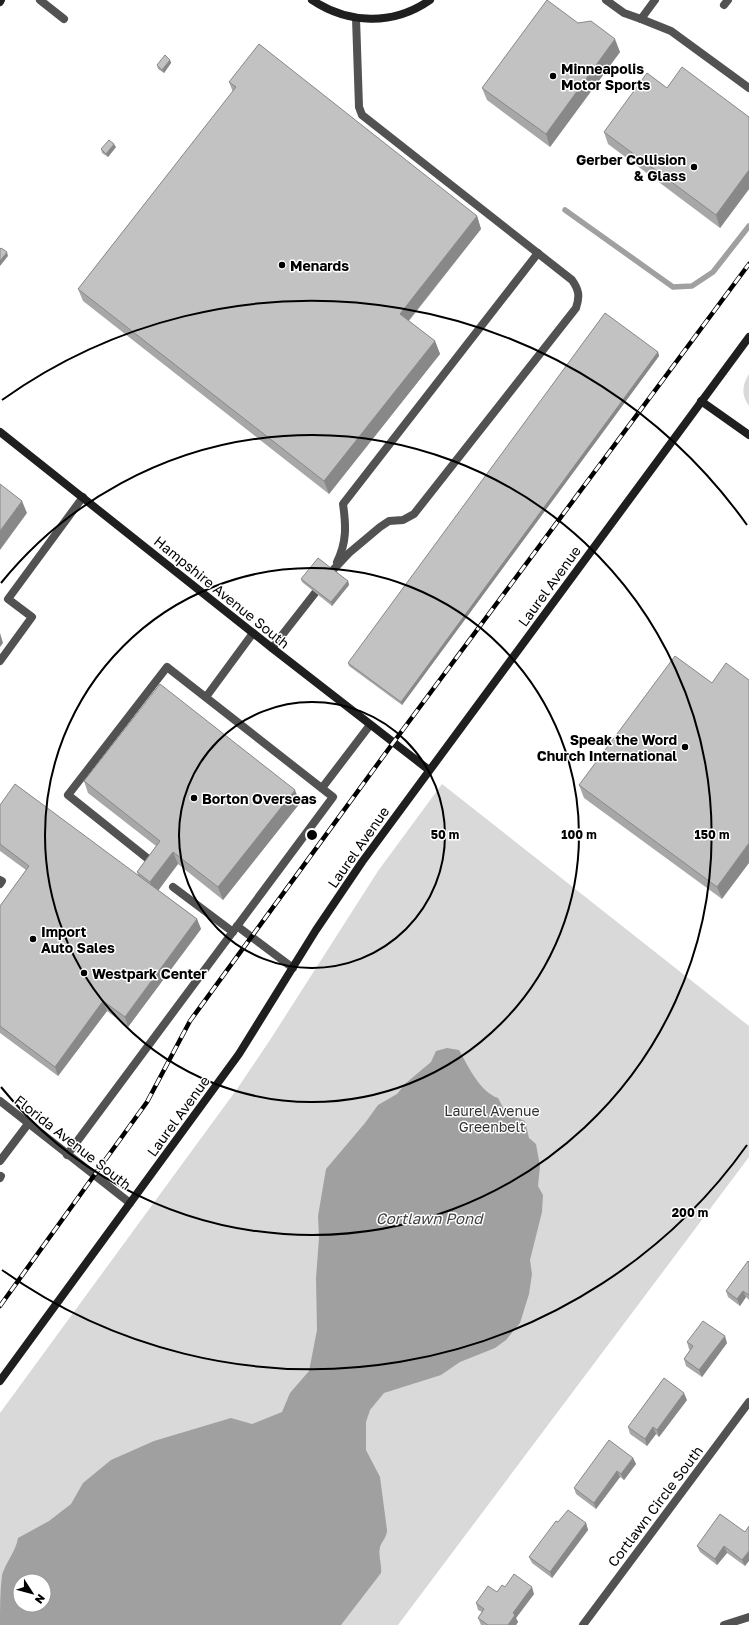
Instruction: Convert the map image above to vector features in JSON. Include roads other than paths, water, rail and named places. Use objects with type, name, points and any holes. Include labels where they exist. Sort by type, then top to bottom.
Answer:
[{"type":"street","points":[[40,0],[64,19]]},
{"type":"street","points":[[312,0],[335,13],[370,20],[384,19],[413,10],[430,0]]},
{"type":"street","points":[[606,0],[624,13],[671,31],[749,88]]},
{"type":"street","points":[[641,19],[656,0]]},
{"type":"street","points":[[356,18],[359,107],[362,115],[538,253],[572,280],[577,288],[579,298],[576,308],[414,514],[403,520],[389,521],[380,527],[349,553],[332,571],[343,549],[346,527],[343,504],[538,253]]},
{"type":"street","name":"Laurel Avenue","points":[[0,1381],[239,1054],[358,869],[429,770],[749,337]]},
{"type":"street","points":[[701,401],[749,435]]},
{"type":"street","name":"Hampshire Avenue South","points":[[0,432],[272,648],[429,770]]},
{"type":"street","points":[[0,661],[32,617],[8,599],[83,497]]},
{"type":"street","points":[[272,648],[316,593]]},
{"type":"street","points":[[206,697],[253,633]]},
{"type":"street","points":[[67,1155],[333,797],[167,667],[68,795],[147,858]]},
{"type":"street","points":[[322,788],[370,725]]},
{"type":"street","points":[[0,880],[2,881],[0,884]]},
{"type":"street","points":[[173,887],[293,968]]},
{"type":"street","name":"Florida Avenue South","points":[[0,1102],[130,1203]]},
{"type":"street","points":[[0,1161],[28,1124]]},
{"type":"street","name":"Cortlawn Circle South","points":[[583,1625],[749,1402]]},
{"type":"street","points":[[724,1625],[749,1617]]},
{"type":"water","name":"Cortlawn Pond","points":[[447,1048],[459,1050],[475,1078],[486,1090],[498,1098],[506,1113],[525,1121],[529,1138],[536,1144],[540,1166],[538,1186],[543,1195],[542,1212],[530,1260],[532,1274],[529,1294],[520,1323],[506,1340],[495,1348],[460,1362],[441,1375],[384,1393],[370,1410],[366,1422],[366,1450],[380,1477],[387,1530],[380,1547],[381,1573],[341,1625],[0,1625],[0,1594],[2,1575],[18,1538],[49,1521],[71,1504],[83,1483],[111,1460],[154,1441],[231,1418],[252,1424],[282,1412],[290,1393],[309,1371],[317,1330],[316,1278],[319,1238],[318,1216],[326,1169],[365,1123],[378,1105],[397,1094],[406,1083],[431,1062],[436,1051]]},
{"type":"waterway","points":[[565,210],[673,287],[692,286],[713,272],[749,226]]},
{"type":"railway","points":[[0,1306],[147,1102],[190,1021],[393,743],[749,264]]},
{"type":"place","name":"Minneapolis Motor Sports","points":[[553,76]]},
{"type":"place","name":"Gerber Collision & Glass","points":[[694,167]]},
{"type":"place","name":"Menards","points":[[282,265]]},
{"type":"place","name":"Speak the Word Church International","points":[[685,747]]},
{"type":"place","name":"Borton Overseas","points":[[194,798]]},
{"type":"place","name":"Import Auto Sales","points":[[33,939]]},
{"type":"place","name":"Westpark Center","points":[[84,973]]},
{"type":"park label","name":"Laurel Avenue Greenbelt","points":[[492,1118]]}]
